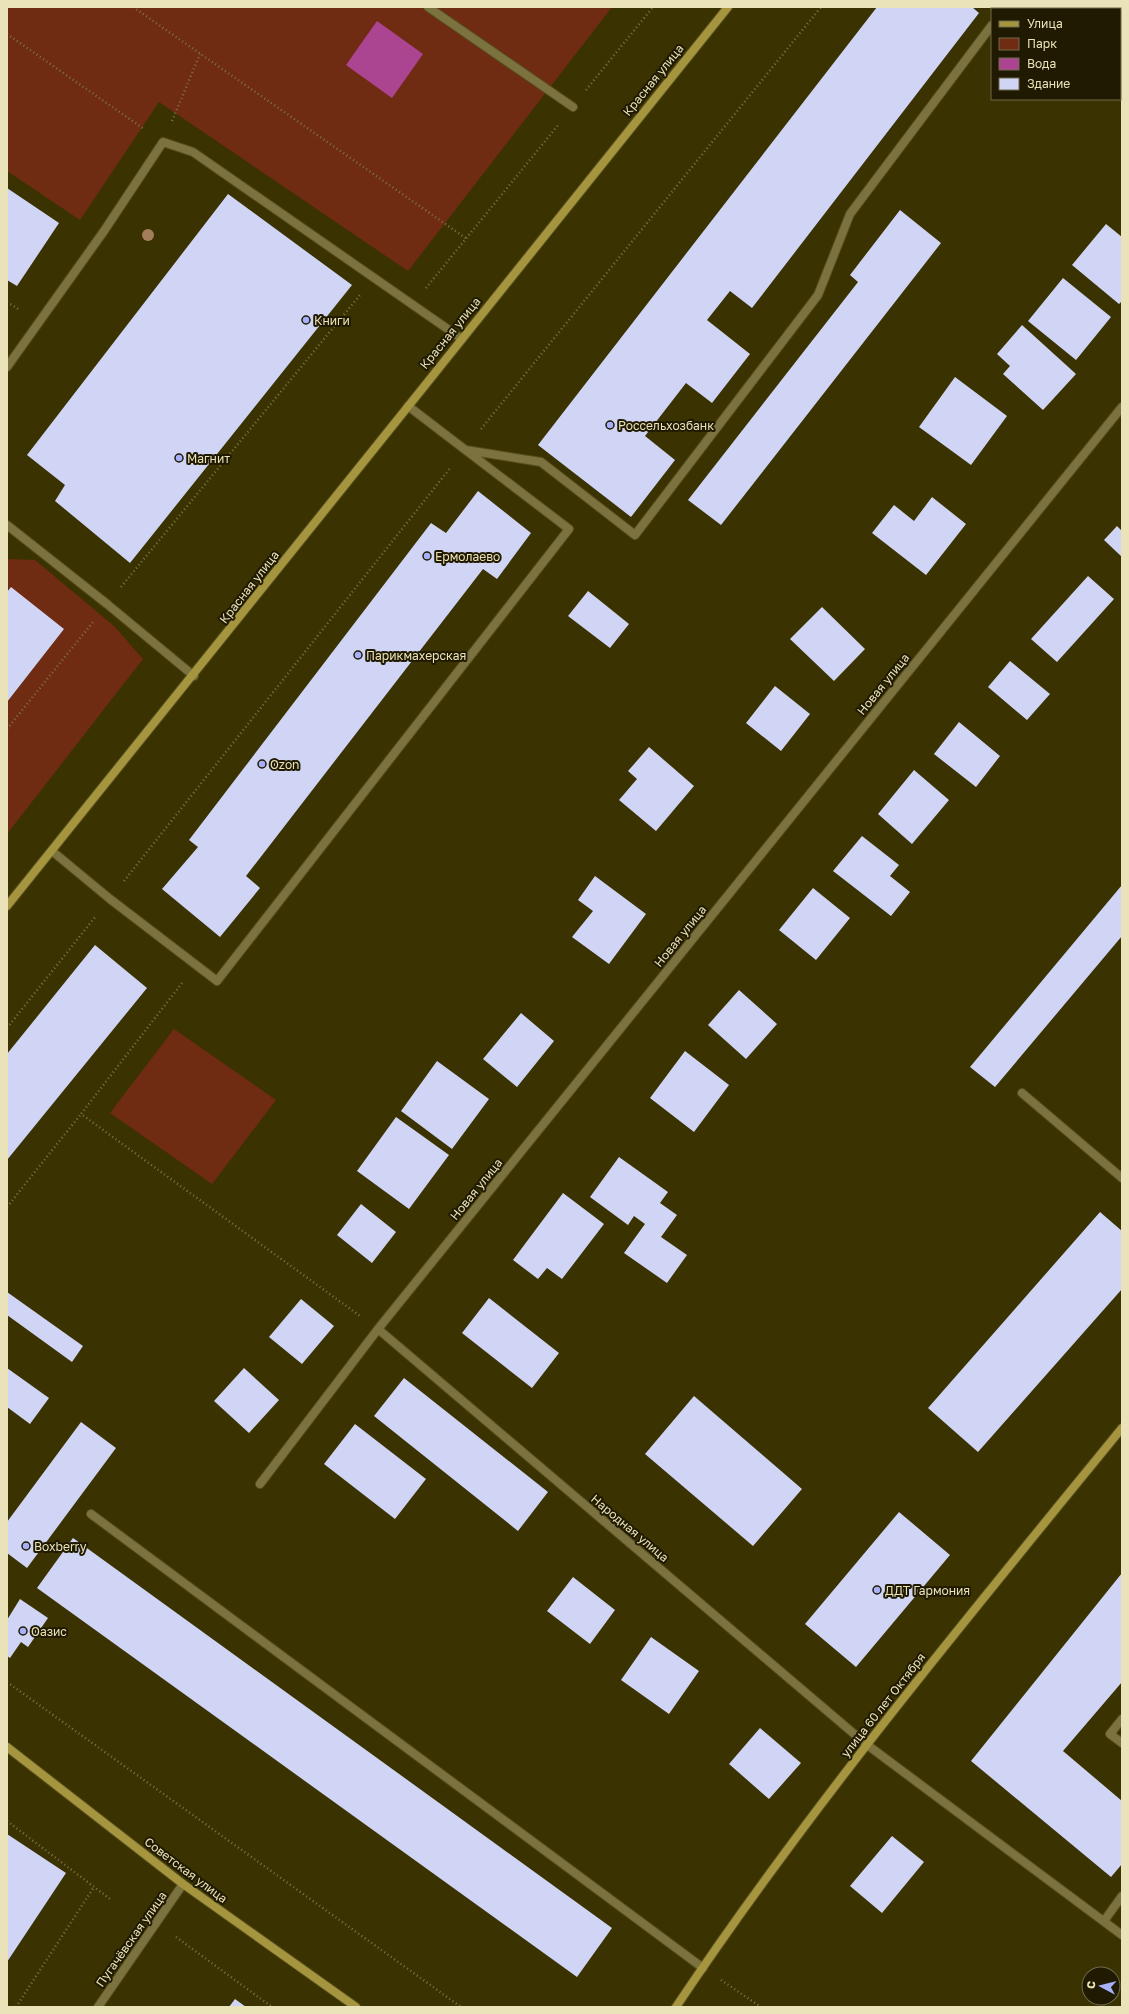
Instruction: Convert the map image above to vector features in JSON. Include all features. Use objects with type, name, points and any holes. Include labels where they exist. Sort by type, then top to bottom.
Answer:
[{"type":"street","points":[[428,7],[573,106]]},
{"type":"street","name":"Красная улица","points":[[7,906],[194,676],[728,7]]},
{"type":"street","points":[[465,450],[541,462],[635,535],[818,295],[850,214],[991,26]]},
{"type":"street","points":[[7,367],[104,231],[163,142],[193,152],[462,339]]},
{"type":"street","points":[[52,851],[110,898],[217,980],[569,529],[408,406]]},
{"type":"street","name":"Новая улица","points":[[260,1484],[378,1329],[1122,407]]},
{"type":"street","points":[[7,525],[107,604],[194,676]]},
{"type":"street","points":[[1022,1092],[1122,1178]]},
{"type":"street","name":"Народная улица","points":[[378,1329],[866,1744],[1122,1935]]},
{"type":"street","name":"улица 60 лет Октября","points":[[676,2007],[866,1744],[1122,1428]]},
{"type":"street","points":[[91,1514],[703,1968]]},
{"type":"street","points":[[1122,1719],[1110,1734],[1122,1744]]},
{"type":"street","name":"Советская улица","points":[[7,1747],[183,1884],[356,2007]]},
{"type":"street","name":"Пугачёвская улица","points":[[98,2007],[183,1884]]},
{"type":"street","points":[[1104,1921],[1122,1896]]},
{"type":"path","points":[[133,7],[467,239],[426,288],[418,287]]},
{"type":"path","points":[[7,1028],[465,450],[821,7]]},
{"type":"path","points":[[7,34],[163,142],[200,54]]},
{"type":"path","points":[[7,729],[107,604],[374,278]]},
{"type":"path","points":[[7,1207],[196,965]]},
{"type":"path","points":[[81,1114],[378,1329]]},
{"type":"path","points":[[7,1682],[461,2007]]},
{"type":"path","points":[[7,1821],[110,1899]]},
{"type":"path","points":[[16,2007],[94,1887]]},
{"type":"path","points":[[176,1937],[272,2007]]},
{"type":"path","points":[[703,1968],[761,2007]]},
{"type":"green space","points":[[7,7],[612,7],[408,271],[159,102],[80,220],[7,171]]},
{"type":"green space","points":[[7,559],[35,560],[115,627],[143,659],[7,834],[7,702],[64,629],[11,588],[7,592]]},
{"type":"green space","points":[[174,1029],[276,1100],[212,1184],[110,1113]]},
{"type":"water","points":[[377,21],[423,54],[392,98],[346,65]]},
{"type":"building","points":[[877,7],[972,7],[979,13],[752,308],[730,291],[707,320],[750,354],[712,403],[686,383],[645,436],[675,460],[631,517],[538,445]]},
{"type":"building","points":[[7,188],[59,223],[17,286],[7,280]]},
{"type":"building","points":[[228,194],[352,285],[130,563],[55,501],[65,485],[27,455]]},
{"type":"building","points":[[900,210],[941,243],[721,525],[688,500],[858,282],[850,275]]},
{"type":"building","points":[[1106,224],[1122,237],[1122,301],[1119,304],[1072,265]]},
{"type":"building","points":[[1063,278],[1111,317],[1076,360],[1028,321]]},
{"type":"building","points":[[1022,325],[1076,374],[1043,410],[1003,374],[1010,366],[997,354]]},
{"type":"building","points":[[955,377],[1007,416],[971,465],[919,427]]},
{"type":"building","points":[[478,491],[531,533],[497,579],[483,569],[246,876],[260,888],[220,937],[162,889],[198,847],[189,840],[431,523],[446,533]]},
{"type":"building","points":[[932,497],[966,524],[926,575],[872,533],[894,505],[914,521]]},
{"type":"building","points":[[1117,526],[1122,531],[1122,557],[1104,540]]},
{"type":"building","points":[[1088,576],[1114,599],[1057,662],[1031,639]]},
{"type":"building","points":[[11,587],[64,629],[7,702],[7,592]]},
{"type":"building","points":[[588,591],[629,624],[610,648],[568,616]]},
{"type":"building","points":[[822,607],[865,649],[834,681],[790,639]]},
{"type":"building","points":[[1010,661],[1050,694],[1027,720],[988,687]]},
{"type":"building","points":[[775,686],[810,714],[781,751],[746,723]]},
{"type":"building","points":[[959,722],[1000,756],[976,787],[934,754]]},
{"type":"building","points":[[649,747],[694,786],[656,831],[619,800],[637,779],[628,771]]},
{"type":"building","points":[[914,770],[949,800],[912,844],[878,814]]},
{"type":"building","points":[[862,836],[899,865],[890,876],[910,892],[891,916],[833,871]]},
{"type":"building","points":[[595,876],[646,914],[609,964],[572,937],[593,911],[578,900]]},
{"type":"building","points":[[1122,885],[1122,936],[995,1087],[970,1067]]},
{"type":"building","points":[[813,888],[850,918],[816,960],[779,930]]},
{"type":"building","points":[[95,945],[147,988],[7,1160],[7,1054]]},
{"type":"building","points":[[739,990],[777,1024],[746,1059],[708,1025]]},
{"type":"building","points":[[521,1013],[554,1041],[517,1087],[483,1059]]},
{"type":"building","points":[[685,1051],[729,1085],[694,1132],[650,1098]]},
{"type":"building","points":[[437,1061],[489,1099],[452,1149],[401,1111]]},
{"type":"building","points":[[396,1117],[449,1155],[409,1209],[357,1171]]},
{"type":"building","points":[[619,1157],[668,1192],[660,1203],[677,1215],[661,1237],[687,1255],[667,1283],[624,1253],[645,1224],[634,1216],[628,1225],[590,1197]]},
{"type":"building","points":[[563,1193],[604,1224],[562,1279],[547,1268],[538,1279],[513,1260]]},
{"type":"building","points":[[361,1204],[396,1232],[372,1263],[337,1235]]},
{"type":"building","points":[[1100,1212],[1122,1231],[1122,1289],[978,1452],[928,1408]]},
{"type":"building","points":[[7,1292],[83,1346],[72,1362],[7,1315]]},
{"type":"building","points":[[489,1298],[559,1353],[532,1388],[462,1333]]},
{"type":"building","points":[[301,1299],[334,1326],[302,1364],[269,1337]]},
{"type":"building","points":[[7,1368],[49,1398],[30,1424],[7,1407]]},
{"type":"building","points":[[244,1368],[279,1400],[249,1433],[214,1401]]},
{"type":"building","points":[[404,1378],[548,1492],[518,1531],[374,1416]]},
{"type":"building","points":[[694,1396],[802,1489],[753,1546],[645,1454]]},
{"type":"building","points":[[81,1422],[116,1448],[27,1568],[7,1553],[7,1522]]},
{"type":"building","points":[[355,1424],[426,1479],[395,1519],[324,1464]]},
{"type":"building","name":"ДДТ Гармония","points":[[899,1512],[950,1555],[856,1667],[805,1624]]},
{"type":"building","points":[[73,1538],[612,1928],[577,1977],[37,1588]]},
{"type":"building","points":[[1122,1573],[1122,1682],[1063,1751],[1122,1801],[1122,1864],[1111,1877],[971,1761]]},
{"type":"building","points":[[573,1577],[615,1610],[590,1644],[547,1611]]},
{"type":"building","name":"Оазис","points":[[20,1599],[48,1618],[28,1647],[21,1642],[10,1658],[7,1656],[7,1620]]},
{"type":"building","points":[[651,1637],[699,1671],[669,1714],[621,1680]]},
{"type":"building","points":[[760,1728],[801,1763],[769,1799],[729,1764]]},
{"type":"building","points":[[7,1834],[66,1873],[7,1962]]},
{"type":"building","points":[[892,1836],[924,1862],[882,1913],[850,1886]]},
{"type":"building","points":[[235,1999],[246,2007],[229,2007]]},
{"type":"place","name":"Книги","points":[[306,320]]},
{"type":"place","name":"Россельхозбанк","points":[[610,425]]},
{"type":"place","name":"Магнит","points":[[179,458]]},
{"type":"place","name":"Ермолаево","points":[[427,556]]},
{"type":"place","name":"Парикмахерская","points":[[358,655]]},
{"type":"place","name":"Ozon","points":[[262,764]]},
{"type":"place","name":"Boxberry","points":[[26,1546]]},
{"type":"place","name":"ДДТ Гармония","points":[[877,1590]]},
{"type":"place","name":"Оазис","points":[[23,1631]]}]
